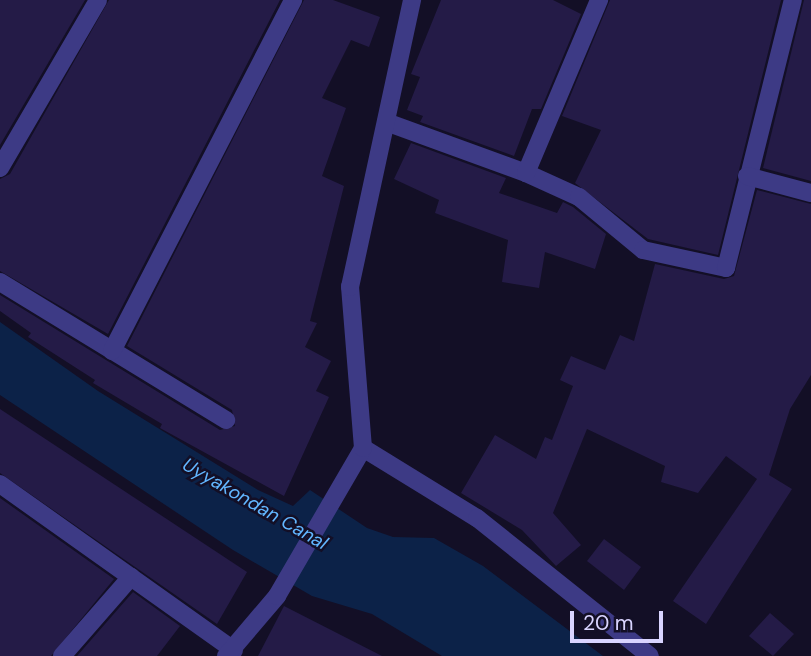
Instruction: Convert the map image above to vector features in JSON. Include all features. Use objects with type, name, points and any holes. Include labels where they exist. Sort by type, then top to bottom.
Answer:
[{"type":"street","points":[[0,167],[98,0]]},
{"type":"street","points":[[112,351],[293,0]]},
{"type":"street","points":[[0,484],[131,577],[230,653],[277,596],[340,494],[363,448],[350,286],[412,0]]},
{"type":"street","points":[[526,173],[598,0]]},
{"type":"street","points":[[386,122],[526,173],[579,197],[643,250],[726,268],[793,0]]},
{"type":"street","points":[[747,176],[811,193]]},
{"type":"street","points":[[0,282],[226,420]]},
{"type":"street","points":[[363,448],[477,518],[650,656]]},
{"type":"street","points":[[62,656],[131,577]]},
{"type":"water","name":"Uyyakondan Canal","points":[[0,322],[98,391],[258,490],[293,506],[310,490],[367,528],[393,537],[434,538],[483,566],[603,656],[442,656],[372,614],[312,596],[233,550],[0,395]]},
{"type":"building","points":[[0,0],[85,0],[0,145]]},
{"type":"building","points":[[109,0],[280,0],[108,334],[0,271],[0,179],[10,174]]},
{"type":"building","points":[[304,0],[333,0],[380,17],[369,47],[351,40],[322,98],[346,108],[322,176],[344,186],[310,321],[317,323],[305,347],[331,361],[316,391],[329,397],[284,496],[160,428],[162,424],[93,383],[95,380],[28,337],[31,333],[0,311],[0,295],[220,430],[235,426],[232,410],[127,346]]},
{"type":"building","points":[[441,0],[553,0],[581,14],[541,109],[532,109],[514,156],[420,122],[423,116],[407,110],[420,77],[411,74]]},
{"type":"building","points":[[610,0],[781,0],[718,255],[648,239],[575,183],[601,130],[562,116]]},
{"type":"building","points":[[804,0],[811,0],[811,181],[763,168]]},
{"type":"building","points":[[411,143],[506,178],[499,193],[557,213],[563,202],[573,207],[606,234],[595,269],[545,252],[539,288],[502,282],[508,240],[435,213],[439,200],[394,179]]},
{"type":"building","points":[[757,190],[811,204],[811,375],[790,409],[769,475],[792,489],[706,624],[673,601],[757,479],[726,456],[698,493],[661,482],[665,466],[587,429],[553,513],[581,545],[556,566],[522,530],[461,493],[495,435],[536,459],[545,437],[552,440],[573,386],[560,380],[571,356],[605,370],[620,335],[634,341],[655,264],[724,279],[734,276]]},
{"type":"building","points":[[0,409],[247,572],[217,624],[0,473]]},
{"type":"building","points":[[0,498],[114,579],[51,656],[0,656]]},
{"type":"building","points":[[604,539],[641,567],[624,590],[587,561]]},
{"type":"building","points":[[133,592],[180,626],[157,656],[77,656]]},
{"type":"building","points":[[284,606],[382,656],[258,656]]},
{"type":"building","points":[[770,613],[794,634],[773,656],[749,636]]}]
